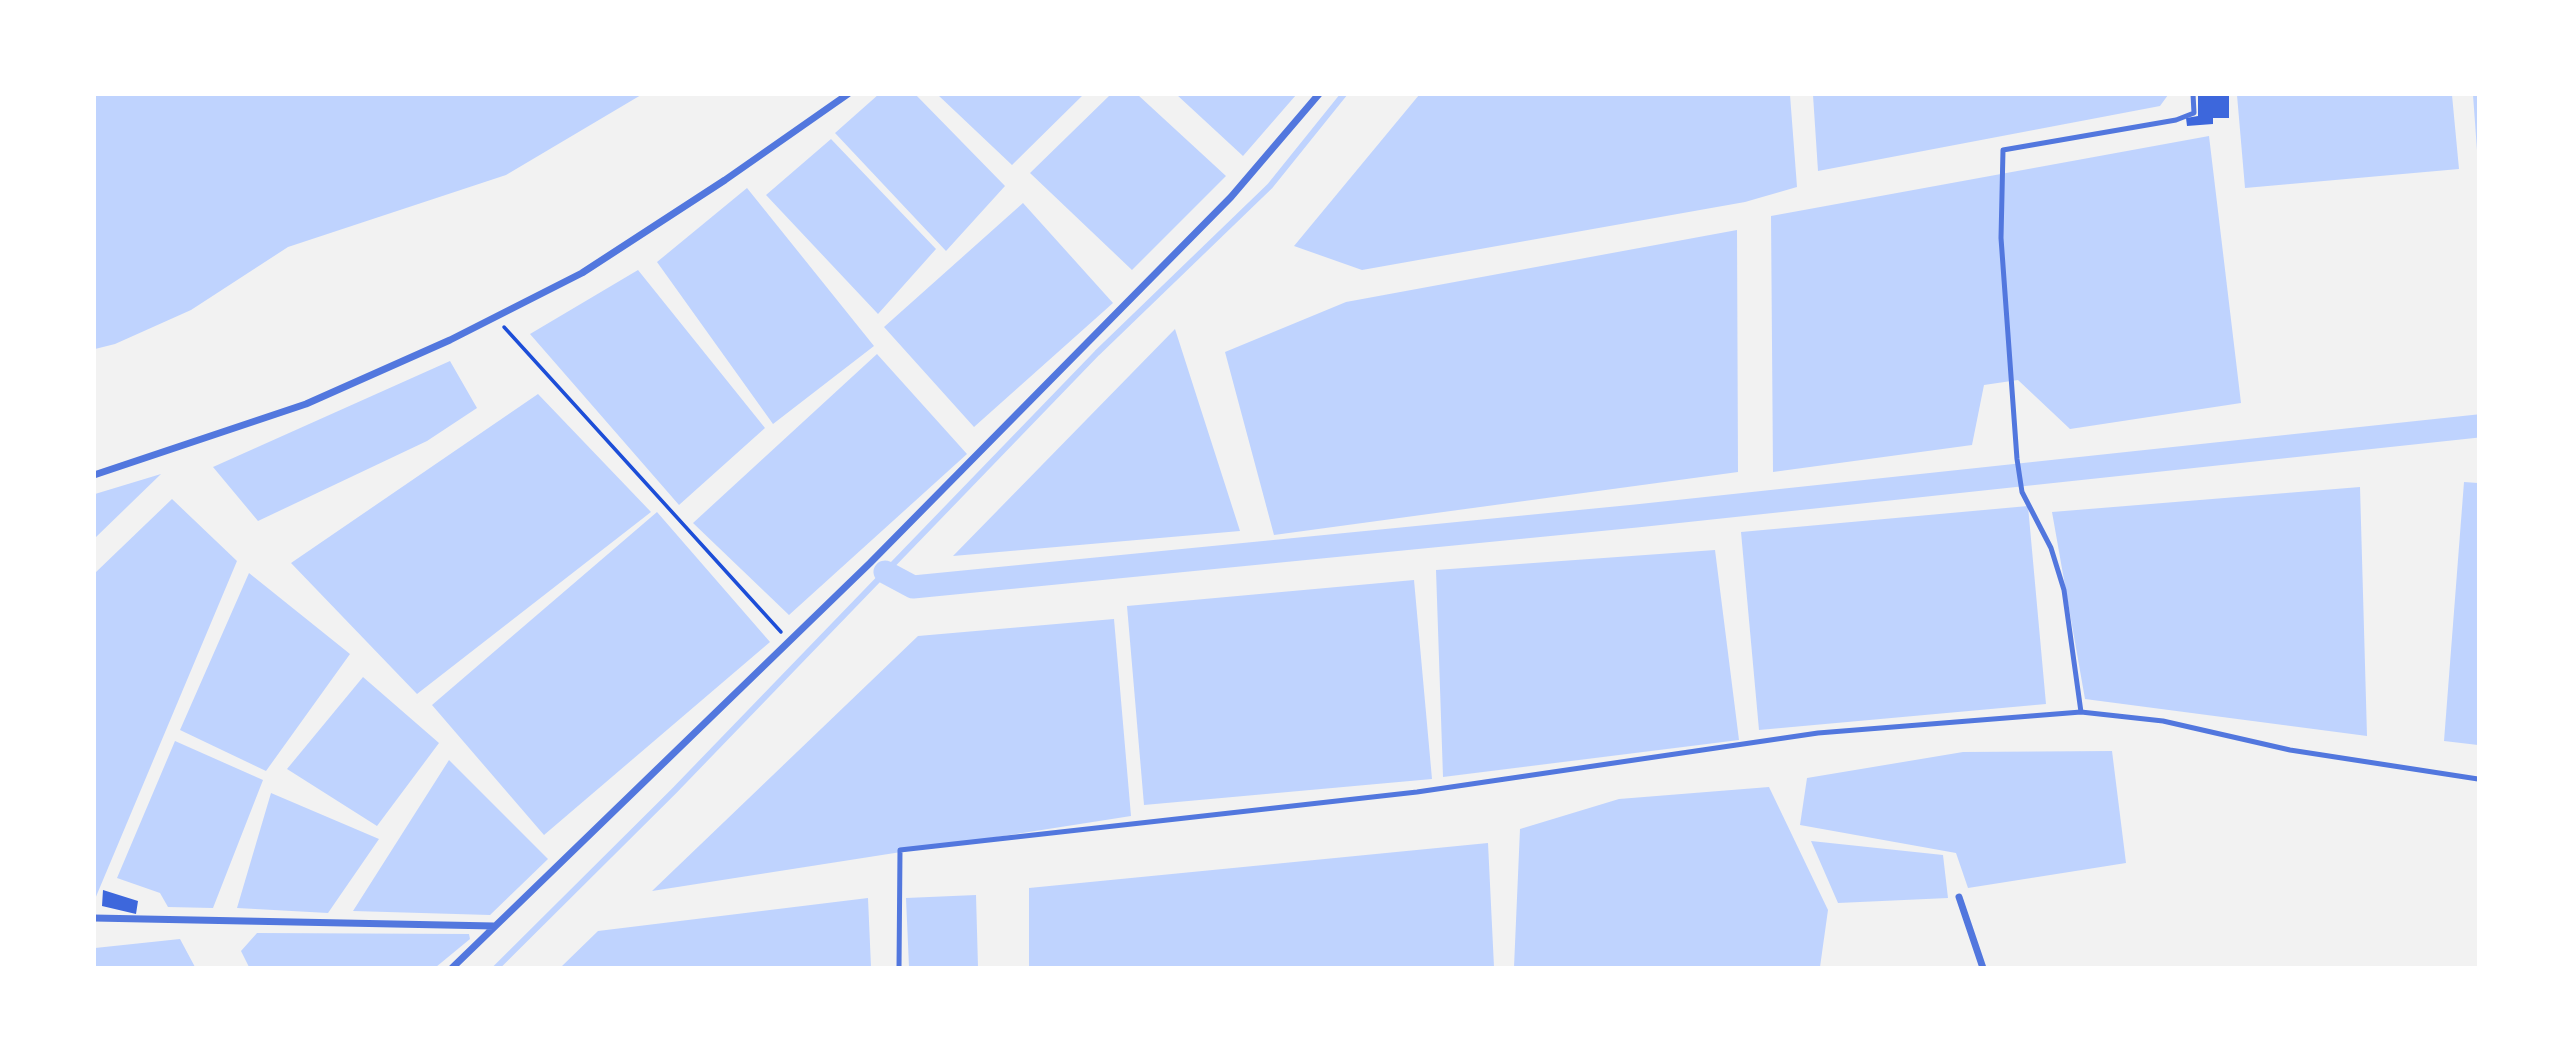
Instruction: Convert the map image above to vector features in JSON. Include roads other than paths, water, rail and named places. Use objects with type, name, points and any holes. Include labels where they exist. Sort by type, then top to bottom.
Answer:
[{"type":"street","points":[[94,475],[306,404],[495,317],[582,273],[725,180],[848,94]]},
{"type":"street","points":[[452,968],[789,640],[1231,197],[1319,94]]},
{"type":"street","points":[[1959,897],[1983,968]]},
{"type":"street","points":[[94,918],[494,926]]},
{"type":"lane","points":[[2081,712],[2064,590],[2052,548],[2022,492],[2017,459],[2001,238],[2003,150],[2176,120],[2194,113],[2193,94]]},
{"type":"lane","points":[[899,968],[900,850],[1417,792],[1818,733],[2081,712],[2163,721],[2290,750],[2479,779]]},
{"type":"water","points":[[95,94],[641,95],[506,175],[288,247],[191,310],[115,344],[95,349]]},
{"type":"water","points":[[879,94],[916,95],[1005,186],[946,251],[835,133]]},
{"type":"water","points":[[1813,94],[2168,95],[2160,106],[1818,171]]},
{"type":"water","points":[[938,95],[1083,95],[1012,165]]},
{"type":"water","points":[[1110,95],[1138,95],[1226,176],[1132,270],[1030,173]]},
{"type":"water","points":[[1177,95],[1296,95],[1243,156]]},
{"type":"water","points":[[1419,95],[1790,95],[1797,187],[1745,202],[1362,270],[1294,246]]},
{"type":"water","points":[[2237,95],[2452,95],[2459,169],[2245,188]]},
{"type":"water","points":[[2473,95],[2478,95],[2478,164]]},
{"type":"water","points":[[2209,136],[2241,403],[2070,429],[2018,380],[1984,385],[1972,445],[1773,472],[1771,216]]},
{"type":"water","points":[[831,139],[936,249],[878,314],[766,195]]},
{"type":"water","points":[[747,188],[874,346],[773,424],[657,262]]},
{"type":"water","points":[[1023,203],[1113,303],[974,427],[884,327]]},
{"type":"water","points":[[1737,230],[1738,472],[1274,535],[1225,352],[1346,302]]},
{"type":"water","points":[[638,270],[765,428],[679,505],[530,334]]},
{"type":"water","points":[[1175,329],[1240,531],[953,556]]},
{"type":"water","points":[[877,354],[967,454],[789,615],[693,523]]},
{"type":"water","points":[[450,361],[477,408],[427,441],[258,521],[213,467]]},
{"type":"water","points":[[538,394],[651,512],[417,694],[291,563]]},
{"type":"water","points":[[161,474],[95,538],[95,494]]},
{"type":"water","points":[[2464,482],[2478,483],[2478,745],[2444,741]]},
{"type":"water","points":[[2360,487],[2367,736],[2085,699],[2052,512]]},
{"type":"water","points":[[172,499],[237,561],[95,899],[95,573]]},
{"type":"water","points":[[2028,506],[2046,704],[1759,730],[1741,532]]},
{"type":"water","points":[[657,512],[770,642],[544,835],[432,705]]},
{"type":"water","points":[[1715,550],[1739,740],[1443,777],[1436,570]]},
{"type":"water","points":[[249,573],[350,654],[266,771],[180,730]]},
{"type":"water","points":[[1414,580],[1432,779],[1144,805],[1127,606]]},
{"type":"water","points":[[1114,619],[1131,816],[652,891],[918,636]]},
{"type":"water","points":[[363,677],[439,743],[377,826],[287,769]]},
{"type":"water","points":[[175,741],[263,780],[213,908],[168,907],[160,893],[117,878]]},
{"type":"water","points":[[2112,751],[2126,863],[1968,888],[1956,853],[1800,825],[1807,778],[1963,752]]},
{"type":"water","points":[[449,760],[548,859],[490,915],[353,911]]},
{"type":"water","points":[[1769,787],[1828,910],[1820,967],[1514,967],[1520,829],[1619,799]]},
{"type":"water","points":[[271,793],[379,839],[328,913],[237,908]]},
{"type":"water","points":[[1811,841],[1943,855],[1948,898],[1838,903]]},
{"type":"water","points":[[1488,843],[1494,967],[1029,967],[1029,888]]},
{"type":"water","points":[[976,895],[978,967],[909,967],[906,898]]},
{"type":"water","points":[[868,898],[871,967],[561,967],[598,931]]},
{"type":"water","points":[[257,933],[469,934],[470,939],[436,967],[249,967],[241,951]]},
{"type":"water","points":[[180,939],[195,967],[95,967],[95,948]]},
{"type":"waterway","points":[[496,968],[674,791],[1097,353],[1270,186],[1344,94]]},
{"type":"waterway","points":[[885,572],[913,587],[1636,516],[2478,426]]}]
